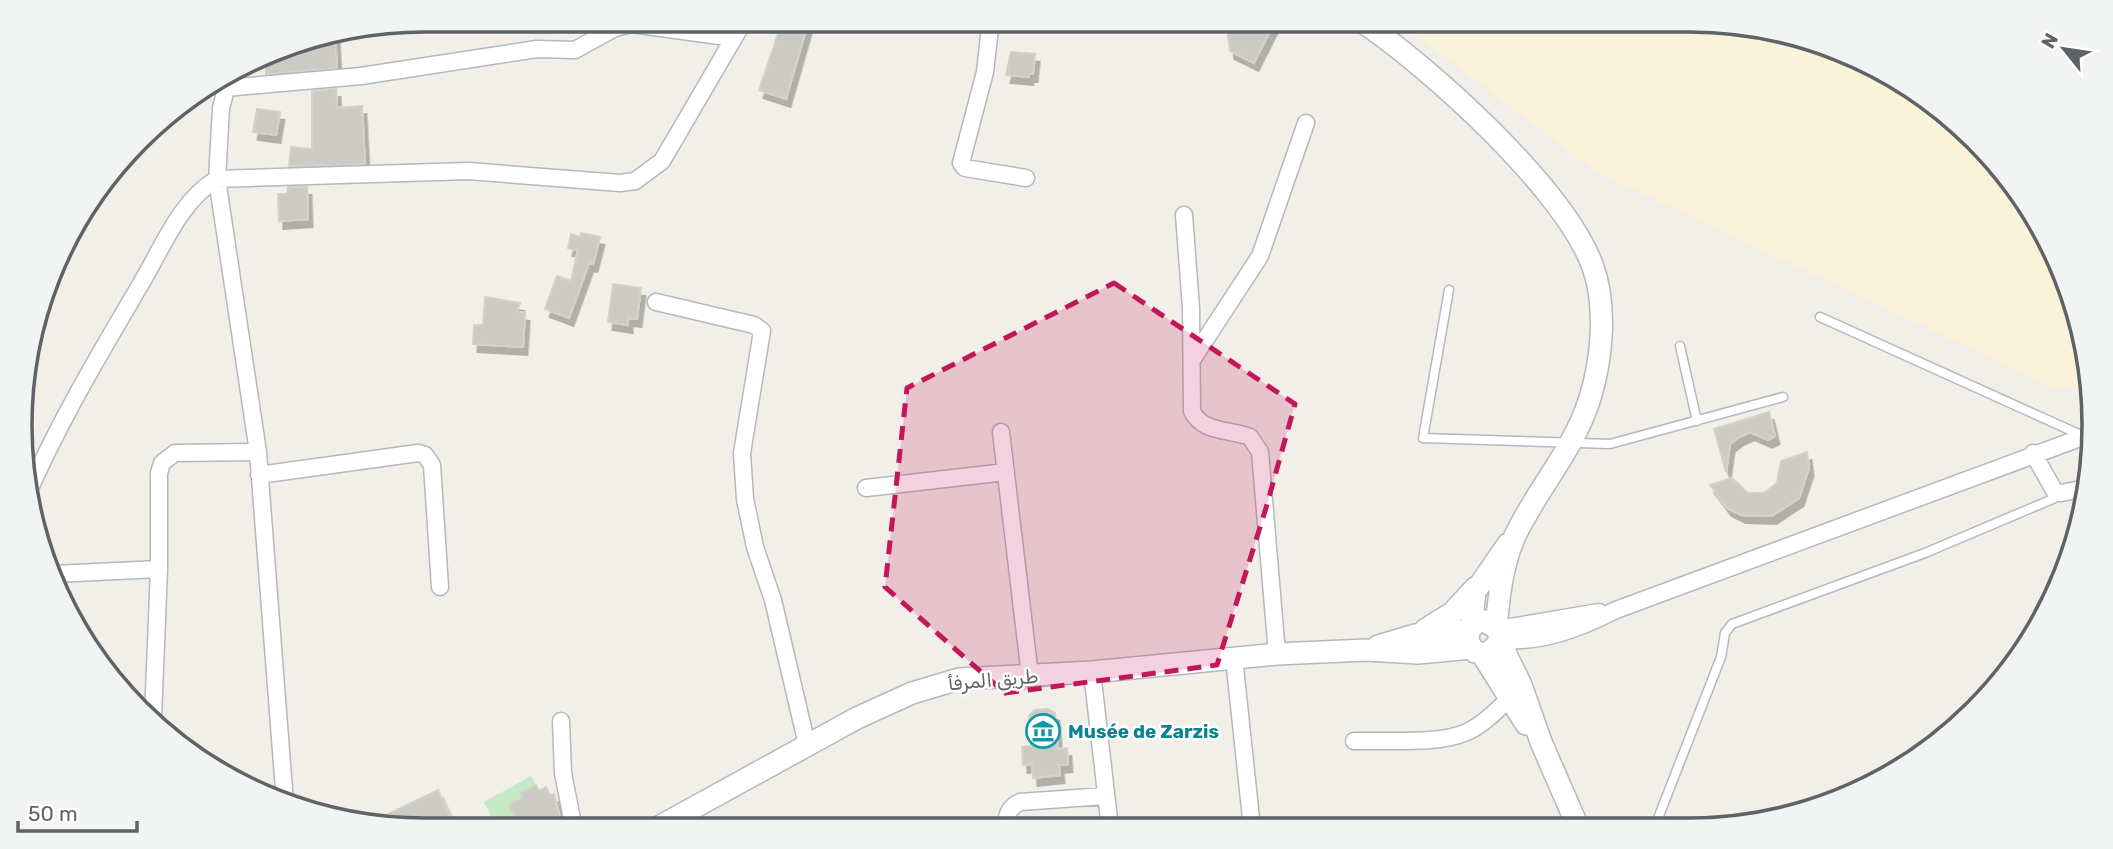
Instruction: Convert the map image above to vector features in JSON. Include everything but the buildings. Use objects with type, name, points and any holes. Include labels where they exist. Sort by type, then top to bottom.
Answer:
[{"type":"street","points":[[230,83],[361,76],[537,49],[575,50],[608,32]]},
{"type":"street","points":[[690,32],[734,38]]},
{"type":"street","points":[[35,478],[84,378],[178,221],[194,198],[217,180],[468,171],[620,183],[635,181],[662,161],[737,32]]},
{"type":"street","points":[[990,32],[985,72],[961,163],[965,168],[1026,178]]},
{"type":"street","points":[[1366,650],[1415,635],[1452,613],[1515,538],[1572,442],[1590,399],[1601,328],[1594,270],[1584,245],[1549,194],[1463,105],[1374,32]]},
{"type":"street","points":[[228,84],[220,119],[217,180],[258,452],[284,792]]},
{"type":"street","points":[[1192,360],[1260,256],[1307,123]]},
{"type":"street","points":[[1184,215],[1192,411],[1195,418],[1209,427],[1250,437],[1261,452],[1277,654]]},
{"type":"street","points":[[656,302],[754,326],[762,331],[742,453],[745,499],[755,547],[773,600],[807,745]]},
{"type":"street","points":[[1002,432],[1030,676]]},
{"type":"street","points":[[1415,635],[1538,640],[1577,628],[1616,610],[2082,437]]},
{"type":"street","points":[[153,708],[159,569],[159,473],[162,463],[175,453],[258,452]]},
{"type":"street","points":[[259,475],[418,453],[425,455],[432,465],[440,587]]},
{"type":"street","points":[[2033,453],[2051,483],[2076,491]]},
{"type":"street","points":[[866,488],[1006,472]]},
{"type":"street","points":[[1515,538],[1486,637],[1529,704],[1541,742],[1574,818]]},
{"type":"street","points":[[61,574],[159,569]]},
{"type":"street","points":[[1480,581],[1471,603],[1510,698],[1541,742]]},
{"type":"street","points":[[1366,650],[1418,653],[1486,637]]},
{"type":"street","name":"طريق المرفأ","points":[[675,818],[807,745],[912,693],[959,680],[1092,672],[1277,654],[1366,650]]},
{"type":"street","points":[[1234,658],[1251,818]]},
{"type":"street","points":[[1092,672],[1108,818]]},
{"type":"street","points":[[1354,741],[1442,738],[1466,732],[1490,717],[1510,698]]},
{"type":"street","points":[[561,721],[563,773],[572,818]]},
{"type":"street","points":[[1006,818],[1012,806],[1020,802],[1105,796]]},
{"type":"lane","points":[[1449,290],[1423,438],[1610,444],[1783,397]]},
{"type":"lane","points":[[1820,317],[2082,433]]},
{"type":"lane","points":[[1680,346],[1697,421]]},
{"type":"lane","points":[[1659,818],[1721,657],[1725,633],[1732,624],[1925,553],[2054,498],[2051,483]]},
{"type":"highlighted area","points":[[1114,283],[1295,404],[1217,665],[1005,693],[885,587],[907,388]]},
{"type":"green space","points":[[531,776],[536,785],[521,793],[523,798],[509,805],[516,818],[492,818],[484,802]]},
{"type":"sand","points":[[1412,32],[1714,32],[1765,39],[1815,52],[1885,84],[1948,129],[1984,165],[2015,206],[2041,251],[2061,298],[2074,348],[2079,385],[2059,390],[1597,172]]},
{"type":"place","name":"Musée de Zarzis","points":[[1043,731]]}]
